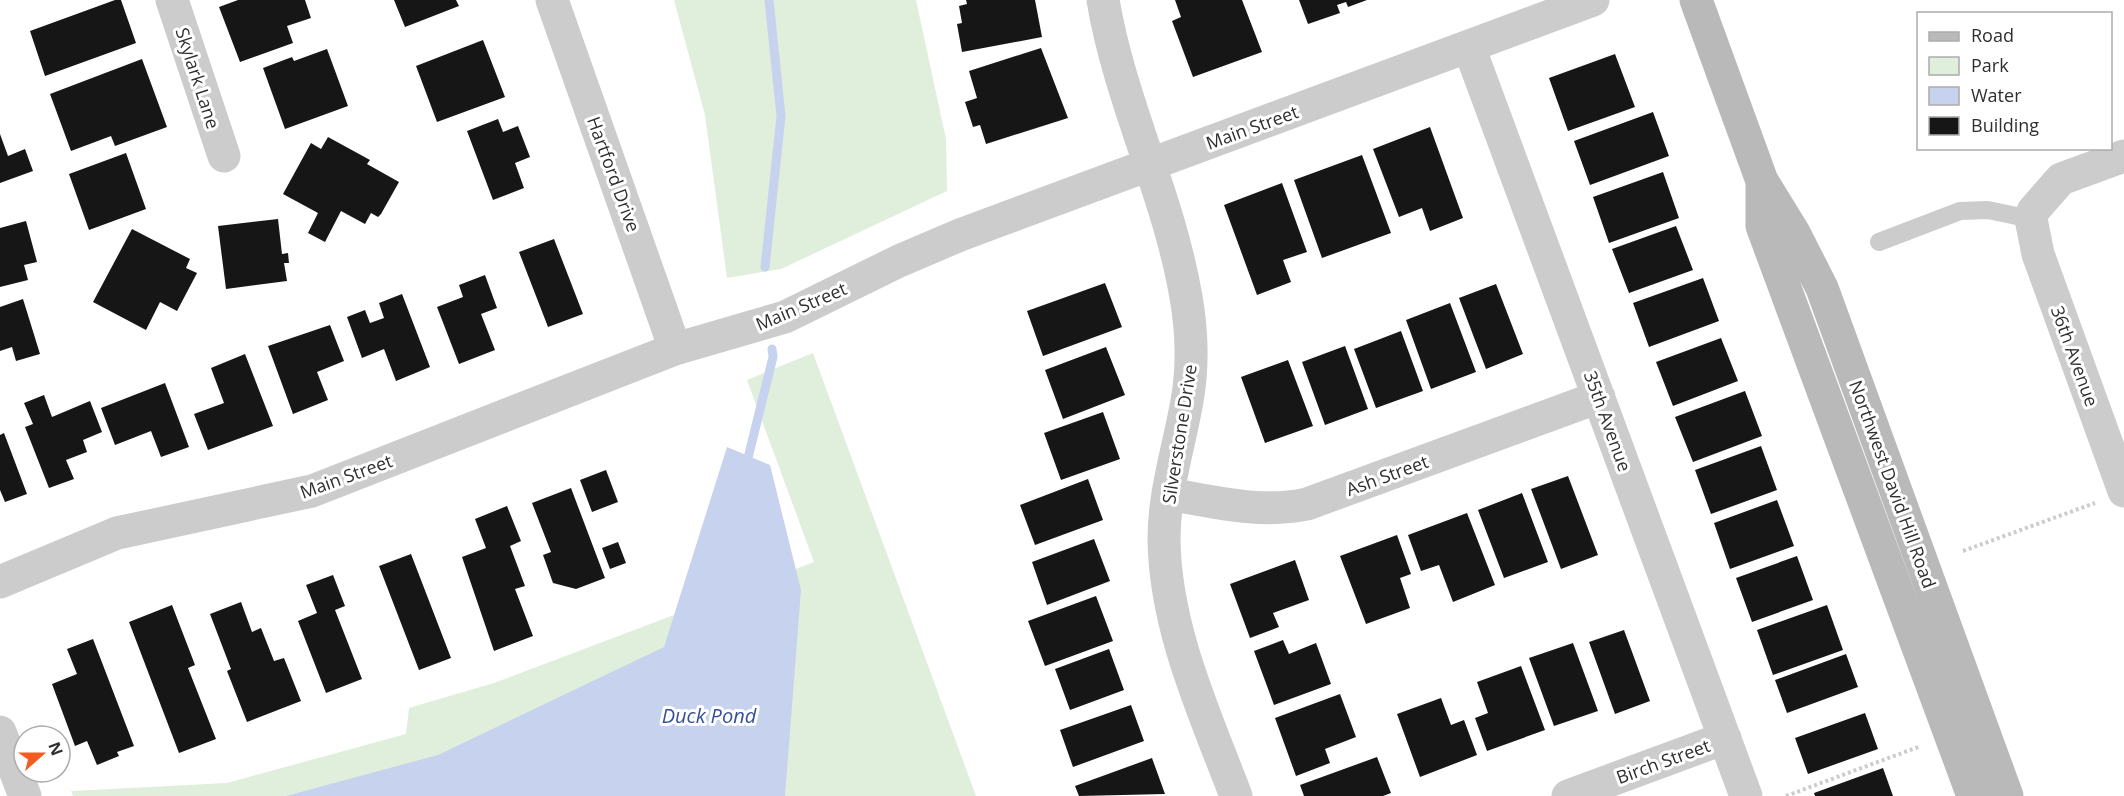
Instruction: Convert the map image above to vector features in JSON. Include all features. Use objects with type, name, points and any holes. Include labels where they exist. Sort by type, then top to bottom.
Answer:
[{"type":"street","name":"Skylark Lane","points":[[172,0],[224,156]]},
{"type":"street","name":"Hartford Drive","points":[[552,0],[675,349]]},
{"type":"street","name":"Silverstone Drive","points":[[1103,0],[1113,48],[1180,270],[1186,298],[1190,347],[1187,400],[1168,494],[1164,538],[1165,557],[1178,635],[1236,796]]},
{"type":"street","name":"Main Street","points":[[0,582],[117,533],[312,491],[675,349],[785,317],[899,261],[950,239],[1593,0]]},
{"type":"street","name":"Northwest David Hill Road","points":[[1696,0],[1762,181],[1794,233],[1822,288],[2007,796]]},
{"type":"street","name":"35th Avenue","points":[[1469,46],[1746,796]]},
{"type":"street","points":[[2031,219],[2033,211],[2061,179],[2124,156]]},
{"type":"street","name":"Northwest David Hill Road","points":[[1762,181],[1762,226],[1973,796]]},
{"type":"street","name":"36th Avenue","points":[[2031,219],[2038,254],[2114,495]]},
{"type":"street","name":"Ash Street","points":[[1168,494],[1259,509],[1283,509],[1307,504],[1599,397]]},
{"type":"street","points":[[0,732],[25,796]]},
{"type":"street","name":"Birch Street","points":[[1568,796],[1725,738]]},
{"type":"lane","points":[[1880,242],[1960,211],[1988,210],[2031,219]]},
{"type":"path","points":[[1964,551],[2114,495]]},
{"type":"path","points":[[1786,796],[1950,735]]},
{"type":"green space","points":[[674,0],[916,0],[946,139],[947,191],[781,269],[727,278],[705,115]]},
{"type":"green space","points":[[813,353],[976,796],[73,796],[71,791],[227,783],[406,734],[409,708],[494,683],[814,562],[747,380]]},
{"type":"water","name":"Duck Pond","points":[[727,447],[770,465],[801,590],[785,796],[286,796],[438,755],[664,647]]},
{"type":"building","points":[[115,0],[121,0],[136,43],[45,76],[30,31]]},
{"type":"building","points":[[238,0],[305,0],[311,18],[287,26],[293,43],[240,62],[219,7]]},
{"type":"building","points":[[394,0],[456,0],[459,6],[405,27]]},
{"type":"building","points":[[966,0],[1035,0],[1042,37],[962,52],[957,24],[962,23],[959,6],[967,4]]},
{"type":"building","points":[[1175,0],[1242,0],[1262,52],[1193,77],[1172,21],[1181,17]]},
{"type":"building","points":[[1299,0],[1367,0],[1348,7],[1346,2],[1337,5],[1340,13],[1308,24]]},
{"type":"building","points":[[483,40],[505,97],[437,122],[416,66]]},
{"type":"building","points":[[1041,48],[1068,118],[986,144],[980,125],[973,127],[965,102],[977,98],[969,71]]},
{"type":"building","points":[[327,49],[348,106],[285,129],[263,68],[292,57],[294,61]]},
{"type":"building","points":[[1615,54],[1635,107],[1568,131],[1549,78]]},
{"type":"building","points":[[142,59],[167,127],[115,146],[111,136],[71,151],[50,94]]},
{"type":"building","points":[[1653,112],[1669,156],[1590,185],[1574,141]]},
{"type":"building","points":[[498,119],[503,132],[518,126],[530,157],[515,163],[524,188],[493,200],[467,131]]},
{"type":"building","points":[[1430,127],[1463,218],[1430,231],[1422,208],[1399,217],[1373,149]]},
{"type":"building","points":[[0,134],[8,156],[25,149],[33,171],[0,183]]},
{"type":"building","points":[[328,137],[370,160],[367,164],[399,182],[381,214],[378,217],[371,213],[365,224],[341,211],[325,242],[308,233],[318,213],[283,194],[311,143],[321,149]]},
{"type":"building","points":[[126,153],[146,209],[89,230],[69,174]]},
{"type":"building","points":[[1362,155],[1391,233],[1322,258],[1294,180]]},
{"type":"building","points":[[1663,172],[1679,218],[1609,243],[1593,197]]},
{"type":"building","points":[[1282,183],[1307,252],[1283,260],[1291,282],[1257,295],[1224,205]]},
{"type":"building","points":[[278,219],[282,254],[288,253],[289,263],[284,263],[287,281],[226,289],[218,226]]},
{"type":"building","points":[[26,221],[37,262],[24,265],[28,280],[0,287],[0,228]]},
{"type":"building","points":[[1676,226],[1693,270],[1629,293],[1612,249]]},
{"type":"building","points":[[132,229],[190,259],[186,268],[197,273],[177,311],[160,302],[146,330],[93,302]]},
{"type":"building","points":[[554,239],[583,314],[548,327],[519,252]]},
{"type":"building","points":[[485,275],[497,308],[481,314],[495,350],[459,364],[437,307],[463,297],[459,285]]},
{"type":"building","points":[[1703,278],[1719,321],[1649,347],[1633,303]]},
{"type":"building","points":[[1105,283],[1122,327],[1043,356],[1027,311]]},
{"type":"building","points":[[1496,284],[1523,354],[1486,369],[1459,298]]},
{"type":"building","points":[[402,294],[430,367],[396,381],[384,349],[362,358],[347,317],[365,310],[370,323],[384,318],[379,303]]},
{"type":"building","points":[[23,299],[40,354],[16,361],[12,347],[0,351],[0,307]]},
{"type":"building","points":[[1450,303],[1476,372],[1431,389],[1406,320]]},
{"type":"building","points":[[330,325],[344,361],[317,372],[328,400],[293,414],[268,346]]},
{"type":"building","points":[[1401,331],[1423,391],[1376,408],[1354,349]]},
{"type":"building","points":[[1721,338],[1738,381],[1673,406],[1656,362]]},
{"type":"building","points":[[1345,346],[1368,409],[1325,425],[1302,362]]},
{"type":"building","points":[[1106,347],[1125,395],[1063,419],[1045,370]]},
{"type":"building","points":[[245,354],[273,426],[208,450],[194,414],[224,403],[211,368]]},
{"type":"building","points":[[1288,360],[1313,426],[1265,443],[1241,377]]},
{"type":"building","points":[[165,383],[189,447],[161,457],[151,431],[115,445],[101,408]]},
{"type":"building","points":[[1745,391],[1762,436],[1693,462],[1675,417]]},
{"type":"building","points":[[44,395],[52,417],[90,401],[102,432],[83,440],[87,452],[66,460],[74,479],[49,488],[25,427],[33,424],[24,403]]},
{"type":"building","points":[[1103,412],[1120,459],[1061,480],[1044,433]]},
{"type":"building","points":[[4,433],[27,494],[5,502],[0,490],[0,435]]},
{"type":"building","points":[[1761,446],[1777,490],[1711,514],[1695,470]]},
{"type":"building","points":[[606,470],[618,502],[592,512],[580,480]]},
{"type":"building","points":[[1568,476],[1598,555],[1561,569],[1531,489]]},
{"type":"building","points":[[1088,479],[1103,520],[1035,545],[1020,505]]},
{"type":"building","points":[[571,488],[605,578],[576,589],[553,583],[543,555],[551,552],[532,503]]},
{"type":"building","points":[[1522,493],[1548,562],[1504,578],[1478,510]]},
{"type":"building","points":[[1777,500],[1794,546],[1730,569],[1714,523]]},
{"type":"building","points":[[507,506],[521,541],[510,546],[525,586],[515,589],[533,636],[494,651],[462,557],[486,548],[475,519]]},
{"type":"building","points":[[1467,513],[1495,585],[1453,602],[1439,565],[1421,571],[1408,535]]},
{"type":"building","points":[[1397,535],[1411,574],[1400,578],[1410,608],[1366,624],[1340,556]]},
{"type":"building","points":[[1094,539],[1110,581],[1047,605],[1032,562]]},
{"type":"building","points":[[618,542],[626,563],[610,569],[602,548]]},
{"type":"building","points":[[411,554],[451,658],[419,670],[379,566]]},
{"type":"building","points":[[1797,556],[1813,600],[1752,622],[1736,578]]},
{"type":"building","points":[[1295,560],[1309,600],[1273,613],[1279,627],[1250,638],[1230,584]]},
{"type":"building","points":[[333,575],[345,606],[335,610],[362,679],[326,693],[298,621],[317,613],[306,585]]},
{"type":"building","points":[[1096,596],[1113,641],[1045,666],[1028,621]]},
{"type":"building","points":[[241,602],[252,632],[261,628],[274,661],[284,658],[301,701],[247,722],[227,671],[231,669],[210,614]]},
{"type":"building","points":[[172,605],[195,665],[188,668],[216,739],[179,753],[129,622]]},
{"type":"building","points":[[1827,605],[1843,650],[1773,675],[1757,630]]},
{"type":"building","points":[[1624,630],[1650,701],[1615,714],[1589,642]]},
{"type":"building","points":[[93,639],[134,746],[117,752],[119,756],[97,765],[87,741],[75,746],[72,738],[72,724],[67,724],[52,684],[77,674],[67,649]]},
{"type":"building","points":[[1283,640],[1289,654],[1316,643],[1331,684],[1274,705],[1254,651]]},
{"type":"building","points":[[1573,643],[1598,711],[1554,726],[1529,658]]},
{"type":"building","points":[[1109,649],[1124,690],[1070,710],[1055,669]]},
{"type":"building","points":[[1846,654],[1858,687],[1787,713],[1775,680]]},
{"type":"building","points":[[1521,666],[1545,730],[1487,751],[1475,718],[1488,713],[1477,682]]},
{"type":"building","points":[[1340,694],[1356,737],[1325,749],[1330,763],[1296,776],[1275,718]]},
{"type":"building","points":[[1441,698],[1451,725],[1464,720],[1477,755],[1420,777],[1397,714]]},
{"type":"building","points":[[1131,705],[1144,741],[1073,767],[1060,730]]},
{"type":"building","points":[[1865,713],[1878,749],[1808,774],[1795,738]]},
{"type":"building","points":[[1377,757],[1391,793],[1383,796],[1304,796],[1300,785]]},
{"type":"building","points":[[1152,758],[1165,794],[1079,796],[1075,786]]},
{"type":"building","points":[[1883,768],[1893,796],[1815,796],[1814,793]]},
{"type":"waterway","points":[[765,267],[781,116],[769,0]]},
{"type":"waterway","points":[[746,466],[773,357],[772,349]]}]
